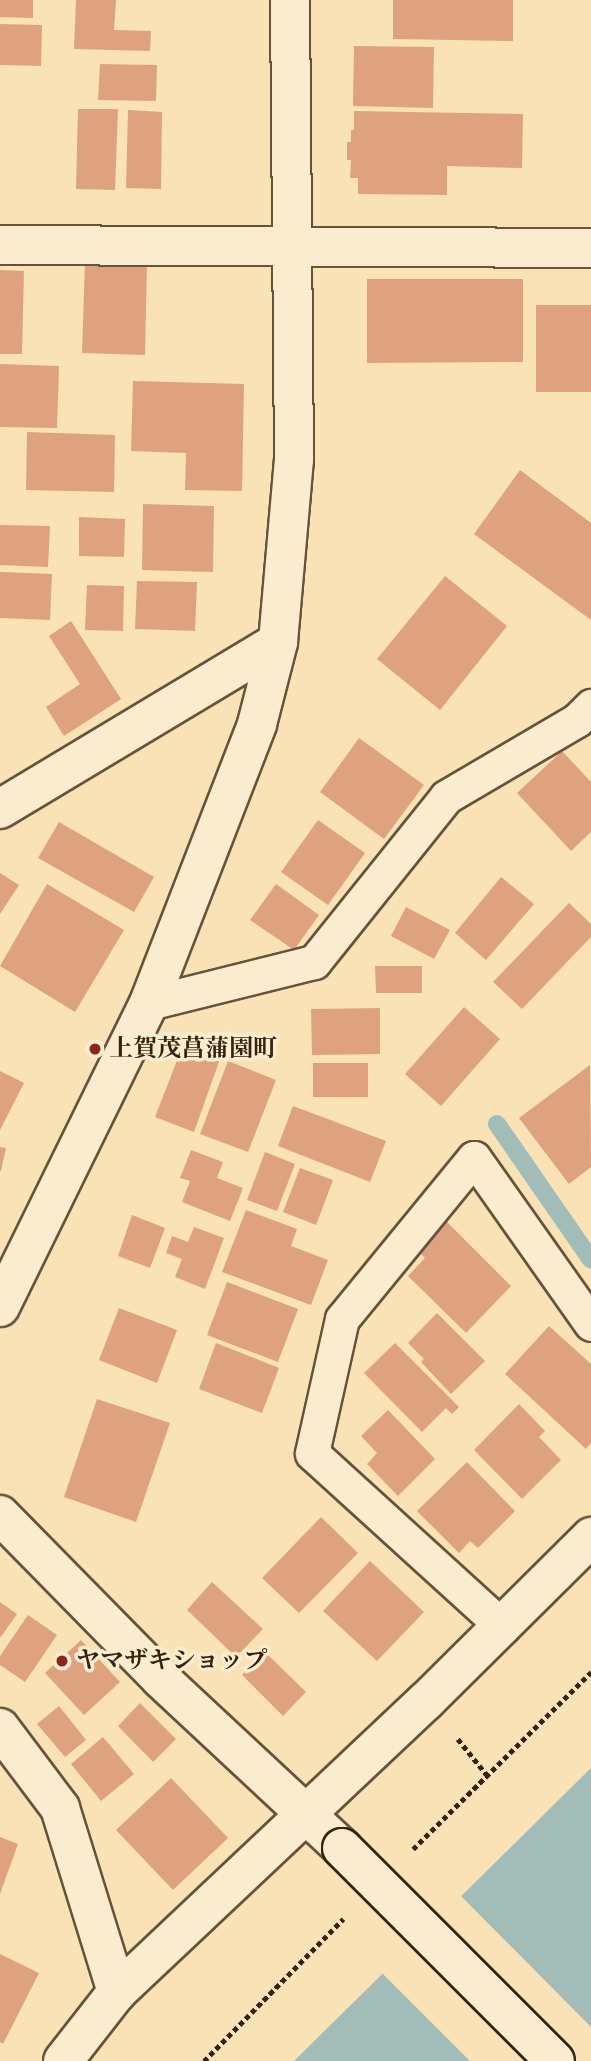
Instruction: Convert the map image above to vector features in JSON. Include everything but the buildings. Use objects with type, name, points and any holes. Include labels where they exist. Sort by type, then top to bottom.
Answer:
[{"type":"street","points":[[0,1307],[149,1003],[257,724],[278,642],[294,460],[290,0]]},
{"type":"street","points":[[0,245],[591,248]]},
{"type":"street","points":[[0,809],[278,642]]},
{"type":"street","points":[[0,1515],[161,1679],[308,1813],[555,2061]]},
{"type":"street","points":[[63,2061],[117,1992],[503,1627],[591,1537]]},
{"type":"street","points":[[0,1728],[60,1808],[117,1992]]},
{"type":"lane","points":[[149,1003],[314,962],[446,797],[577,720],[591,706]]},
{"type":"lane","points":[[503,1627],[312,1453],[342,1319],[474,1158],[591,1324]]},
{"type":"path","points":[[452,1731],[487,1775]]},
{"type":"water","points":[[591,1768],[591,2061],[294,2061]]},
{"type":"pier","points":[[459,1894],[591,2027],[591,2061],[470,2061],[380,1971]]},
{"type":"waterway","points":[[497,1124],[591,1260]]},
{"type":"place","name":"上賀茂菖蒲園町","points":[[95,1049]]},
{"type":"place","name":"ヤマザキショップ","points":[[62,1661]]}]
